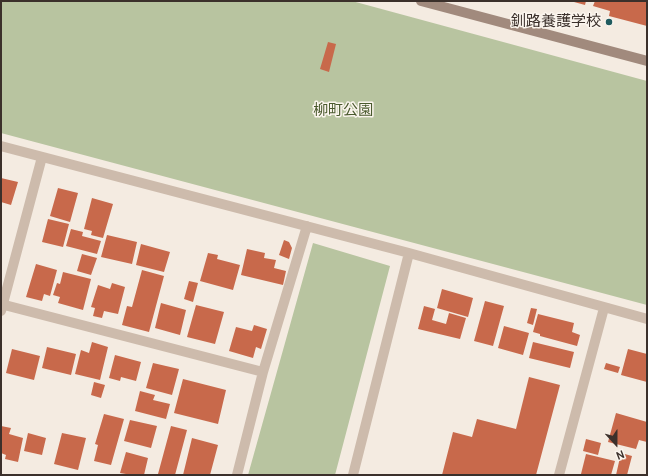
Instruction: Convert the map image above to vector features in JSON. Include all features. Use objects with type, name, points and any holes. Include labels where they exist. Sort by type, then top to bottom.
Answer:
[{"type":"street","points":[[421,1],[647,61]]},
{"type":"street","points":[[1,146],[409,253],[647,319]]},
{"type":"street","points":[[42,157],[2,306],[263,372]]},
{"type":"street","points":[[237,475],[263,372],[307,226]]},
{"type":"street","points":[[353,475],[409,253]]},
{"type":"street","points":[[559,475],[604,308]]},
{"type":"green space","name":"柳町公園","points":[[1,1],[352,1],[647,81],[647,305],[1,133]]},
{"type":"green space","points":[[313,243],[390,266],[335,475],[248,475]]},
{"type":"building","points":[[586,1],[585,5],[574,2]]},
{"type":"building","points":[[595,1],[647,1],[647,26],[609,16],[610,11],[593,6]]},
{"type":"building","points":[[328,42],[336,44],[329,72],[320,69]]},
{"type":"building","points":[[1,178],[18,182],[11,205],[1,202]]},
{"type":"building","points":[[58,188],[78,193],[70,222],[50,216]]},
{"type":"building","points":[[92,198],[113,204],[103,238],[91,235],[92,231],[84,229]]},
{"type":"building","points":[[48,219],[69,224],[63,247],[42,242]]},
{"type":"building","points":[[71,229],[83,232],[82,236],[101,241],[97,254],[66,246]]},
{"type":"building","points":[[107,235],[137,242],[132,264],[101,257]]},
{"type":"building","points":[[284,240],[289,242],[292,248],[289,259],[279,255]]},
{"type":"building","points":[[141,244],[170,252],[164,272],[136,265]]},
{"type":"building","points":[[247,249],[265,253],[264,258],[276,260],[274,268],[286,271],[283,285],[241,275]]},
{"type":"building","points":[[208,253],[218,255],[217,259],[240,265],[233,290],[200,281]]},
{"type":"building","points":[[82,254],[97,258],[91,275],[77,271]]},
{"type":"building","points":[[36,264],[57,270],[50,296],[44,294],[42,301],[26,297]]},
{"type":"building","points":[[142,270],[164,276],[149,332],[122,325],[127,306],[132,307]]},
{"type":"building","points":[[63,272],[91,279],[83,310],[58,303],[60,297],[53,295],[57,283],[60,284]]},
{"type":"building","points":[[189,281],[198,283],[193,302],[184,299]]},
{"type":"building","points":[[112,283],[125,287],[118,314],[104,311],[102,318],[93,316],[95,308],[91,307],[98,285],[110,289]]},
{"type":"building","points":[[442,289],[473,298],[468,317],[437,308]]},
{"type":"building","points":[[485,301],[504,306],[493,346],[474,341]]},
{"type":"building","points":[[161,303],[186,310],[180,335],[155,328]]},
{"type":"building","points":[[196,305],[224,312],[215,344],[187,337]]},
{"type":"building","points":[[424,306],[435,309],[432,320],[446,324],[449,313],[466,318],[460,339],[418,329]]},
{"type":"building","points":[[531,308],[537,309],[533,325],[527,323]]},
{"type":"building","points":[[538,314],[574,323],[572,332],[580,335],[577,346],[540,336],[540,334],[533,332]]},
{"type":"building","points":[[254,325],[267,329],[261,349],[256,347],[253,358],[229,351],[236,327],[252,331]]},
{"type":"building","points":[[504,326],[529,333],[523,355],[498,348]]},
{"type":"building","points":[[92,342],[108,347],[100,380],[75,374],[81,350],[89,353]]},
{"type":"building","points":[[533,342],[574,352],[570,368],[529,358]]},
{"type":"building","points":[[47,347],[76,354],[71,375],[42,368]]},
{"type":"building","points":[[12,349],[40,356],[34,380],[6,373]]},
{"type":"building","points":[[628,349],[647,354],[647,382],[621,375]]},
{"type":"building","points":[[115,355],[141,362],[136,381],[121,377],[120,381],[109,378]]},
{"type":"building","points":[[153,363],[179,369],[172,395],[146,388]]},
{"type":"building","points":[[606,363],[620,367],[618,373],[604,369]]},
{"type":"building","points":[[529,377],[560,385],[536,475],[442,475],[453,432],[472,437],[477,419],[516,429]]},
{"type":"building","points":[[183,379],[226,390],[218,424],[174,413]]},
{"type":"building","points":[[94,382],[105,385],[101,398],[91,395]]},
{"type":"building","points":[[140,391],[155,395],[153,400],[170,404],[166,419],[135,411]]},
{"type":"building","points":[[616,413],[647,422],[647,442],[639,440],[636,449],[608,442]]},
{"type":"building","points":[[104,414],[124,419],[111,465],[94,461],[98,445],[95,444]]},
{"type":"building","points":[[130,420],[157,426],[151,448],[124,441]]},
{"type":"building","points":[[1,426],[11,428],[9,434],[23,438],[18,462],[5,459],[6,455],[1,453]]},
{"type":"building","points":[[171,426],[187,430],[175,475],[162,475],[158,474]]},
{"type":"building","points":[[28,433],[46,438],[42,455],[24,451]]},
{"type":"building","points":[[62,433],[86,438],[78,470],[54,464]]},
{"type":"building","points":[[192,438],[218,445],[210,475],[183,475]]},
{"type":"building","points":[[586,439],[601,443],[598,455],[583,451]]},
{"type":"building","points":[[126,452],[148,458],[144,475],[125,475],[126,474],[120,473]]},
{"type":"building","points":[[621,453],[632,456],[627,475],[616,475]]},
{"type":"building","points":[[586,454],[615,461],[611,475],[581,474]]},
{"type":"place","name":"釧路養護学校","points":[[609,22]]}]
